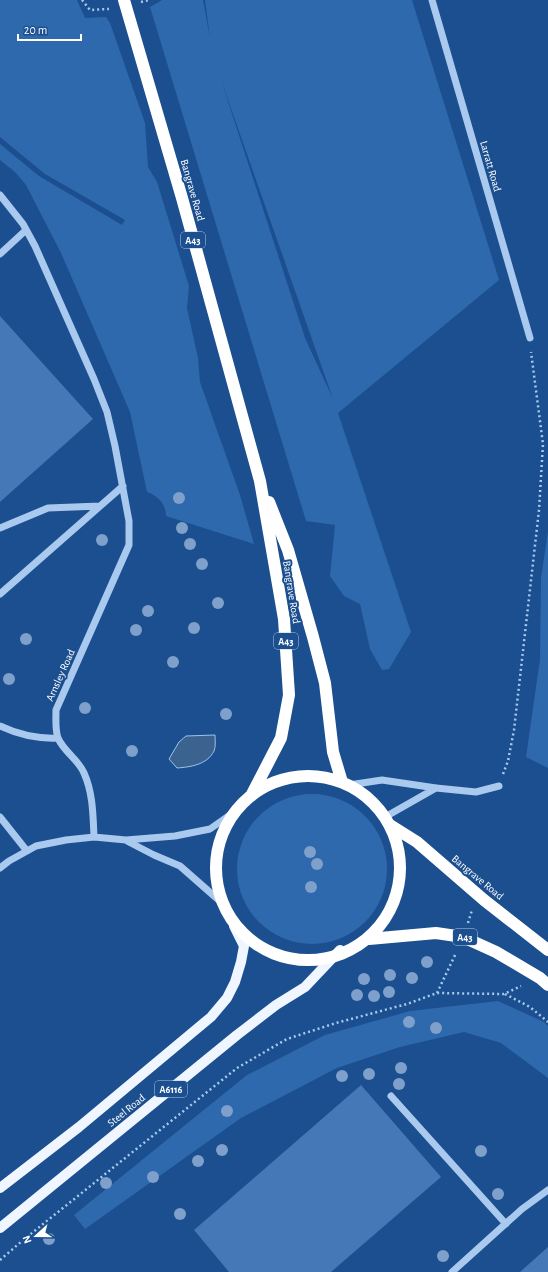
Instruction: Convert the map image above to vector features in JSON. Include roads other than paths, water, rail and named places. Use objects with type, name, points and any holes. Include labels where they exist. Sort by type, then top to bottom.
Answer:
[{"type":"highway","name":"Bangrave Road","points":[[125,3],[182,198],[260,481],[284,619],[290,695],[281,738],[251,796]]},
{"type":"highway","name":"Bangrave Road","points":[[260,481],[288,550],[313,637],[325,683],[333,752],[345,783]]},
{"type":"highway","name":"A43","points":[[369,939],[390,917],[401,888],[401,859],[388,821],[365,796],[345,783],[311,776],[279,780],[251,796],[237,810],[224,830],[217,854],[216,878],[221,902],[234,926],[256,944],[282,956],[311,958],[340,950],[369,939],[436,934],[463,937],[496,952],[544,981]]},
{"type":"highway","name":"Bangrave Road","points":[[388,821],[417,842],[484,900],[548,950]]},
{"type":"main road","name":"Steel Road","points":[[0,1188],[79,1127],[211,1017],[227,998],[235,982],[242,962],[244,946],[234,926]]},
{"type":"main road","name":"Steel Road","points":[[0,1228],[237,1035],[276,1005],[304,987],[340,950]]},
{"type":"street","name":"Larratt Road","points":[[432,0],[530,338]]},
{"type":"street","points":[[0,195],[23,224],[35,246],[85,358],[107,412],[123,486],[0,594]]},
{"type":"street","points":[[0,254],[26,230]]},
{"type":"street","name":"Arnsley Road","points":[[58,738],[56,728],[56,710],[129,545],[129,521],[123,486]]},
{"type":"street","points":[[0,528],[48,508],[100,506]]},
{"type":"street","points":[[0,726],[22,735],[44,739],[58,738],[79,763],[84,774],[91,796],[94,837]]},
{"type":"street","points":[[345,783],[382,780],[476,792],[499,786]]},
{"type":"street","points":[[388,821],[436,788]]},
{"type":"street","points":[[0,868],[9,861],[36,846],[66,840],[94,837],[126,840],[175,836],[210,829],[237,810]]},
{"type":"street","points":[[0,817],[27,851]]},
{"type":"street","points":[[126,840],[154,855],[180,866],[221,902]]},
{"type":"street","points":[[391,1096],[506,1224]]},
{"type":"street","points":[[452,1272],[506,1224],[548,1190]]}]
